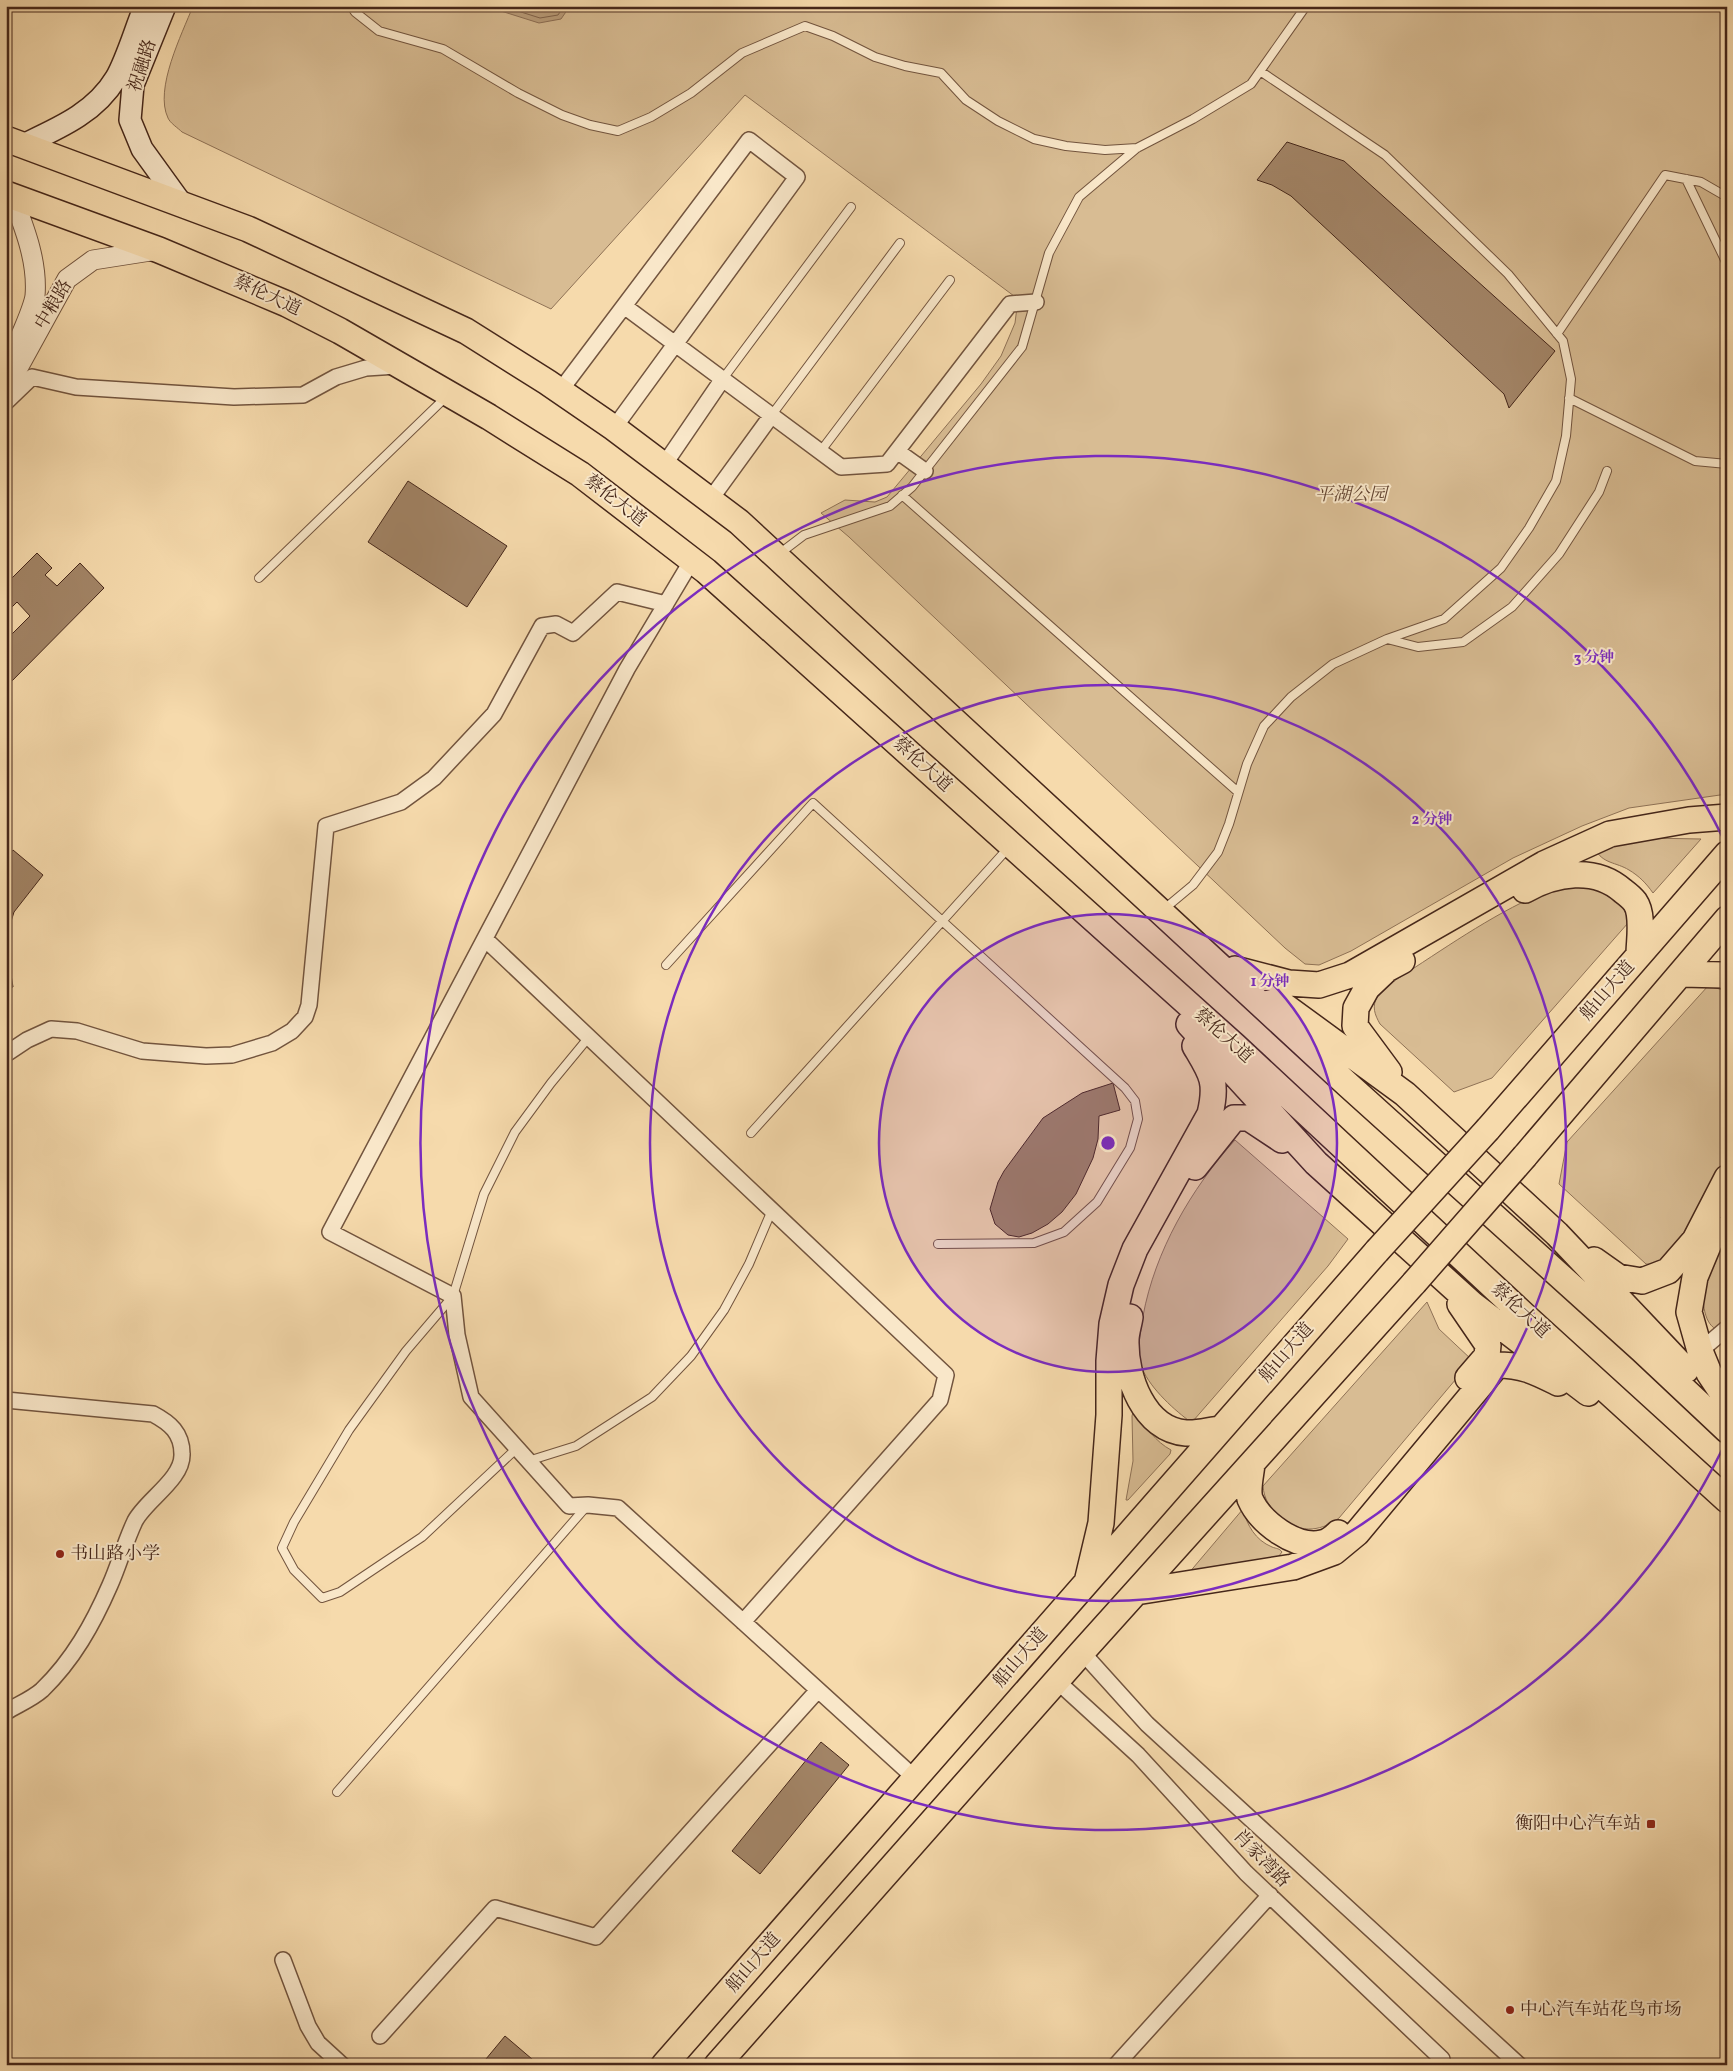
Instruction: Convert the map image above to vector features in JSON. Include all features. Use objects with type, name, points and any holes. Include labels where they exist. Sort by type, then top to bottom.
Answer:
[{"type":"highway","points":[[15,142],[248,228],[466,331],[560,391],[664,465],[739,522],[778,555],[1161,912],[1727,1430]]},
{"type":"highway","name":"蔡伦大道","points":[[9,194],[159,250],[287,304],[340,331],[450,394],[580,474],[692,560],[1011,845],[1235,1046],[1724,1498]]},
{"type":"highway","points":[[1235,969],[1289,983],[1319,985],[1350,974],[1544,864],[1610,834],[1689,820],[1727,817]]},
{"type":"highway","name":"船山大道","points":[[664,2065],[1377,1251],[1488,1129],[1727,854]]},
{"type":"highway","points":[[1406,1094],[1355,1026],[1356,1008],[1367,988],[1387,969],[1542,881],[1571,874],[1598,876],[1619,887],[1636,902],[1640,920],[1639,955]]},
{"type":"highway","points":[[717,2065],[1082,1652],[1414,1283],[1727,920]]},
{"type":"highway","points":[[1098,924],[1316,1163],[1473,1305],[1724,1498]]},
{"type":"highway","points":[[1181,930],[1406,1094],[1558,1234],[1727,1414]]},
{"type":"highway","points":[[1682,974],[1723,975],[1727,977]]},
{"type":"highway","points":[[1087,1582],[1101,1523],[1109,1415],[1109,1361],[1112,1324],[1121,1285],[1135,1249],[1210,1114],[1214,1096],[1212,1075],[1170,1002]]},
{"type":"highway","points":[[1221,1429],[1186,1433],[1165,1427],[1150,1413],[1139,1398],[1129,1372],[1126,1340],[1133,1297],[1148,1251],[1197,1163],[1234,1118],[1249,1118],[1316,1163]]},
{"type":"highway","points":[[1558,1234],[1618,1277],[1642,1281],[1668,1271],[1696,1240],[1727,1178]]},
{"type":"highway","points":[[1727,1205],[1707,1245],[1695,1277],[1689,1312],[1700,1351],[1709,1374],[1727,1400]]},
{"type":"highway","points":[[1252,1464],[1249,1497],[1263,1520],[1281,1533],[1307,1544],[1322,1543],[1337,1534],[1487,1356],[1488,1345],[1440,1275]]},
{"type":"highway","points":[[1136,1592],[1293,1567],[1334,1552],[1356,1533],[1497,1365],[1514,1365],[1533,1370],[1619,1417]]},
{"type":"main road","name":"祝融路","points":[[15,142],[66,125],[92,107],[116,78],[145,6]]},
{"type":"main road","name":"祝融路","points":[[165,6],[133,85],[130,120],[142,150],[181,203]]},
{"type":"street","points":[[560,391],[749,140],[798,176],[614,428]]},
{"type":"street","name":"中粮路","points":[[6,367],[35,297],[34,267],[25,229],[9,194]]},
{"type":"street","name":"中粮路","points":[[6,390],[67,278],[93,260],[159,250]]},
{"type":"street","points":[[624,306],[841,466],[887,464],[1010,304],[1036,302]]},
{"type":"street","points":[[6,402],[32,377],[76,387],[234,397],[303,395],[336,377],[366,368],[400,366]]},
{"type":"street","points":[[664,465],[722,380]]},
{"type":"street","points":[[710,500],[771,416]]},
{"type":"street","points":[[897,452],[925,471]]},
{"type":"street","points":[[692,560],[627,669],[330,1232],[453,1296],[456,1335],[471,1397],[569,1506],[588,1505],[618,1508],[916,1778]]},
{"type":"street","points":[[6,1054],[27,1040],[51,1029],[77,1031],[142,1051],[206,1056],[232,1055],[272,1043],[292,1031],[305,1017],[309,1005],[326,826],[401,802],[434,778],[494,714],[542,626],[556,624],[573,633],[617,592],[666,604]]},
{"type":"street","points":[[485,939],[946,1375],[940,1400],[743,1622]]},
{"type":"street","points":[[1700,1351],[1727,1328]]},
{"type":"street","points":[[6,1400],[153,1414],[168,1422],[179,1435],[182,1455],[175,1475],[147,1504],[135,1521],[110,1586],[82,1643],[41,1691],[6,1712]]},
{"type":"street","points":[[1082,1652],[1147,1724],[1519,2065]]},
{"type":"street","name":"肖家湾路","points":[[1057,1681],[1138,1755],[1246,1873],[1439,2062]]},
{"type":"street","points":[[380,2036],[495,1908],[596,1936],[818,1690]]},
{"type":"street","points":[[1116,2065],[1270,1895]]},
{"type":"street","points":[[283,1960],[308,2026],[318,2043],[342,2065]]},
{"type":"lane","points":[[351,6],[354,12],[380,31],[443,49],[518,93],[562,115],[590,125],[618,131],[651,116],[691,93],[742,53],[805,26],[833,36],[875,57],[905,66],[941,73],[966,100],[998,121],[1034,139],[1066,146],[1105,150],[1137,148]]},
{"type":"lane","points":[[778,555],[804,535],[890,506],[912,487],[1022,348],[1049,253],[1079,197],[1137,148],[1193,119],[1251,84],[1306,6]]},
{"type":"lane","points":[[1161,912],[1193,885],[1218,852],[1247,764],[1264,726],[1291,697],[1333,664],[1386,639],[1444,619],[1501,568],[1529,528],[1556,481],[1566,436],[1571,379],[1563,341],[1508,274],[1385,155],[1260,71]]},
{"type":"lane","points":[[1557,334],[1665,175],[1702,182],[1727,197]]},
{"type":"lane","points":[[1686,179],[1727,264]]},
{"type":"lane","points":[[722,380],[851,207]]},
{"type":"lane","points":[[771,416],[900,243]]},
{"type":"lane","points":[[820,452],[950,280]]},
{"type":"lane","points":[[259,578],[450,394]]},
{"type":"lane","points":[[1569,398],[1695,461],[1727,464]]},
{"type":"lane","points":[[1386,639],[1418,647],[1463,642],[1512,607],[1559,554],[1599,492],[1607,471]]},
{"type":"lane","points":[[902,495],[1238,792]]},
{"type":"lane","points":[[666,965],[813,803],[1125,1088],[1135,1101],[1138,1119],[1130,1148],[1098,1202],[1064,1232],[1034,1243],[938,1244]]},
{"type":"lane","points":[[752,1132],[1011,845]]},
{"type":"lane","points":[[517,1448],[422,1537],[340,1592],[322,1598],[294,1570],[282,1548],[294,1522],[348,1430],[406,1350],[453,1296],[484,1194],[515,1132],[588,1037]]},
{"type":"lane","points":[[528,1460],[576,1446],[652,1397],[691,1356],[724,1310],[749,1264],[772,1210]]},
{"type":"lane","points":[[337,1792],[588,1505]]},
{"type":"green space","name":"平湖公园","points":[[193,6],[1727,6],[1727,794],[1629,808],[1582,826],[1513,858],[1351,951],[1319,965],[1305,964],[1285,948],[849,537],[821,513],[845,500],[875,502],[887,497],[981,384],[1001,356],[1015,323],[1018,299],[745,95],[551,309],[182,132],[172,124],[168,118],[165,106],[164,92],[171,62]]},
{"type":"green space","points":[[1648,838],[1701,839],[1653,893],[1636,875],[1624,867],[1606,860],[1595,849]]},
{"type":"green space","points":[[1560,886],[1601,889],[1626,909],[1628,923],[1492,1078],[1454,1092],[1380,1024],[1374,1010],[1376,1000],[1381,992],[1390,984],[1467,934],[1503,912]]},
{"type":"green space","points":[[1708,986],[1727,991],[1727,1163],[1696,1223],[1672,1256],[1657,1265],[1646,1264],[1559,1184],[1567,1142]]},
{"type":"green space","points":[[1235,1140],[1348,1239],[1328,1266],[1193,1421],[1188,1420],[1175,1409],[1154,1388],[1141,1365],[1139,1341],[1149,1292],[1156,1268],[1166,1245],[1190,1200]]},
{"type":"green space","points":[[1727,1235],[1727,1320],[1716,1329],[1708,1321],[1706,1315],[1703,1301],[1704,1288],[1712,1264]]},
{"type":"green space","points":[[1427,1302],[1439,1329],[1472,1360],[1339,1518],[1324,1526],[1308,1529],[1293,1526],[1286,1522],[1270,1506],[1263,1486]]},
{"type":"green space","points":[[1133,1412],[1137,1412],[1151,1434],[1160,1443],[1171,1450],[1170,1454],[1126,1500],[1133,1461]]},
{"type":"green space","points":[[1243,1509],[1249,1526],[1256,1536],[1266,1544],[1282,1552],[1275,1561],[1188,1574]]},
{"type":"water","points":[[485,6],[570,6],[561,19],[539,23]]},
{"type":"building","points":[[1287,142],[1344,161],[1555,351],[1509,408],[1504,394],[1291,196],[1272,185],[1257,180]]},
{"type":"building","points":[[408,481],[507,546],[467,607],[368,542]]},
{"type":"building","points":[[37,553],[52,568],[45,575],[57,586],[80,563],[104,588],[6,687],[6,640],[30,616],[17,602],[8,611],[6,610],[6,584]]},
{"type":"building","points":[[13,850],[43,875],[14,912],[6,938],[6,859]]},
{"type":"building","points":[[6,944],[13,987],[6,988]]},
{"type":"building","points":[[1113,1083],[1120,1110],[1099,1116],[1098,1139],[1093,1158],[1076,1194],[1062,1212],[1048,1224],[1032,1233],[1019,1237],[1008,1235],[995,1224],[990,1209],[998,1182],[1004,1171],[1043,1118],[1082,1093]]},
{"type":"building","points":[[821,1742],[849,1765],[760,1874],[732,1851]]},
{"type":"building","points":[[505,2036],[539,2065],[481,2065]]},
{"type":"place","name":"书山路小学","points":[[60,1554]]},
{"type":"place","name":"衡阳中心汽车站","points":[[1651,1824]]},
{"type":"place","name":"中心汽车站花鸟市场","points":[[1510,2010]]}]
